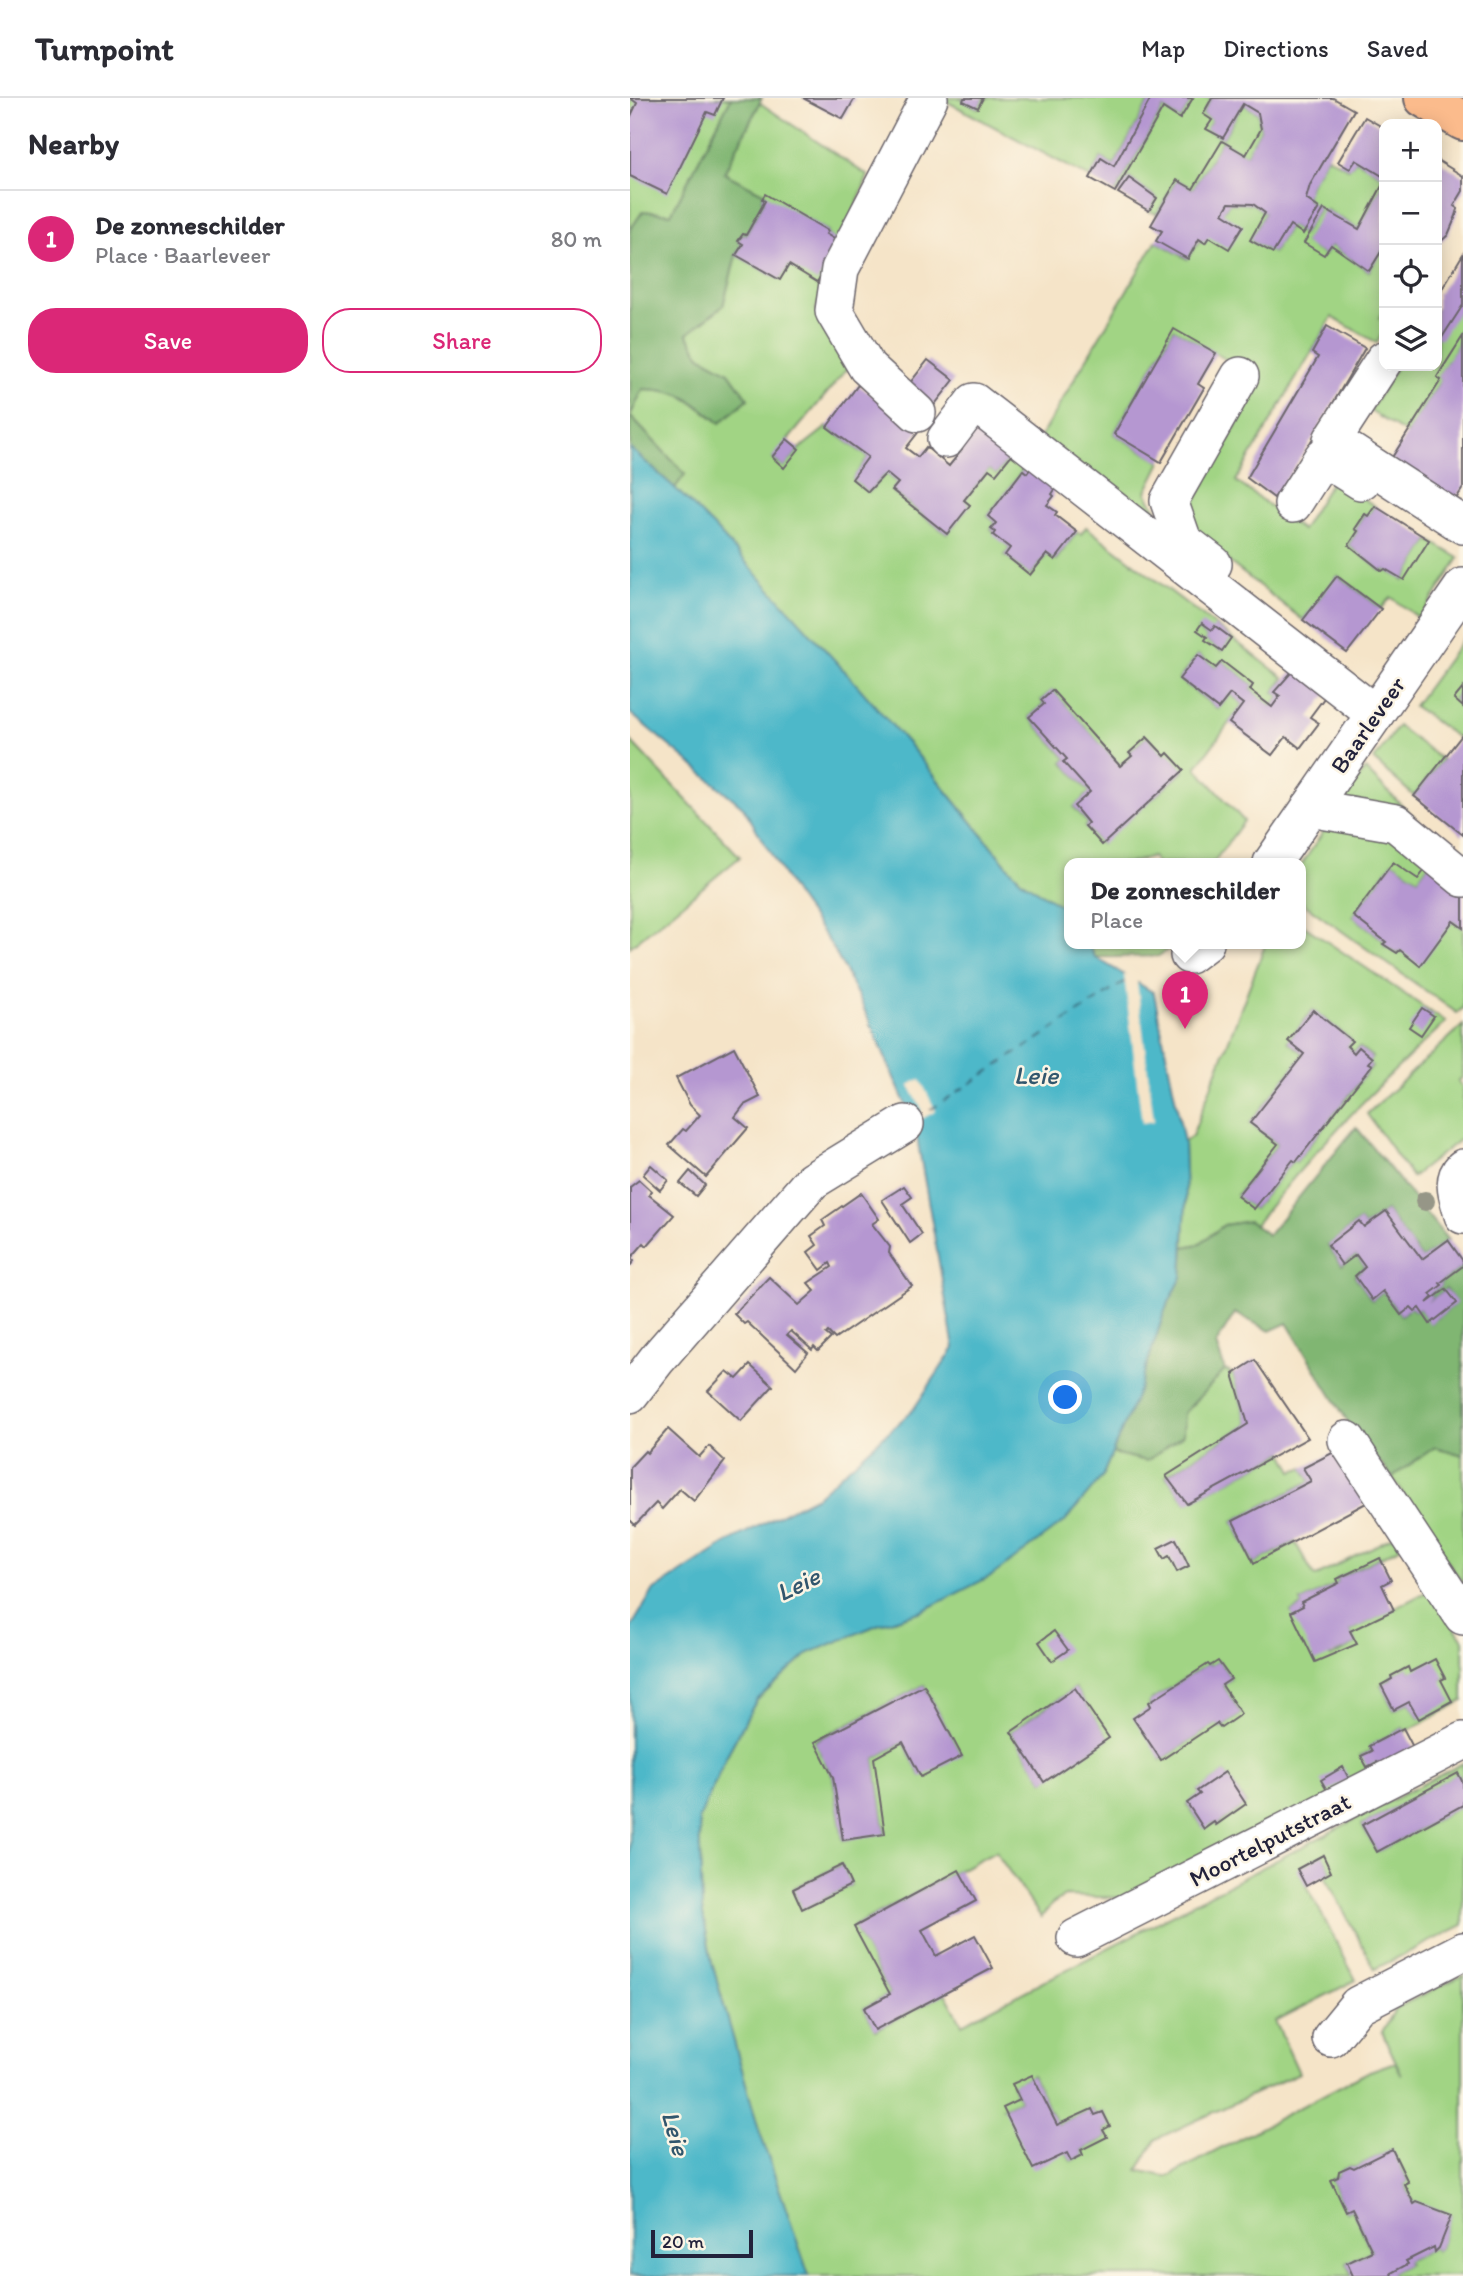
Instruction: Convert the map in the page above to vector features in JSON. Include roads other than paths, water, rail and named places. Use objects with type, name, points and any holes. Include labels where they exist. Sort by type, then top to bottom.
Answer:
[{"type":"main road","points":[[1424,98],[1463,121]]},
{"type":"street","points":[[917,413],[867,367],[834,311],[839,270],[929,98]]},
{"type":"street","points":[[1379,368],[1332,440],[1463,525]]},
{"type":"street","points":[[1240,376],[1169,501],[1183,541],[1382,705]]},
{"type":"street","points":[[946,439],[974,402],[1382,705]]},
{"type":"street","points":[[1293,504],[1322,457],[1463,546]]},
{"type":"street","name":"Baarleveer","points":[[1275,858],[1463,587]]},
{"type":"street","points":[[1310,808],[1395,823],[1463,878]]},
{"type":"street","points":[[630,1394],[812,1181],[905,1124]]},
{"type":"street","points":[[1463,1168],[1458,1173],[1456,1189],[1463,1215]]},
{"type":"street","points":[[1347,1440],[1463,1616]]},
{"type":"street","name":"Moortelputstraat","points":[[1076,1938],[1463,1741]]},
{"type":"street","points":[[1331,2038],[1358,2005],[1463,1951]]},
{"type":"water","name":"Leie","points":[[630,448],[714,527],[850,677],[1009,868],[1022,881],[1060,905],[1064,902],[1064,949],[1091,949],[1095,957],[1154,993],[1184,1142],[1186,1200],[1182,1277],[1165,1310],[1139,1389],[1102,1477],[1065,1521],[993,1575],[922,1611],[877,1625],[809,1653],[756,1701],[727,1755],[699,1819],[702,1909],[712,1963],[759,2130],[809,2276],[630,2276],[630,1629],[653,1591],[731,1540],[817,1496],[913,1410],[954,1348],[915,1126],[861,1002],[832,946],[795,894],[743,807],[630,713]]},
{"type":"place","name":"De zonneschilder","points":[[1185,1029]]}]
